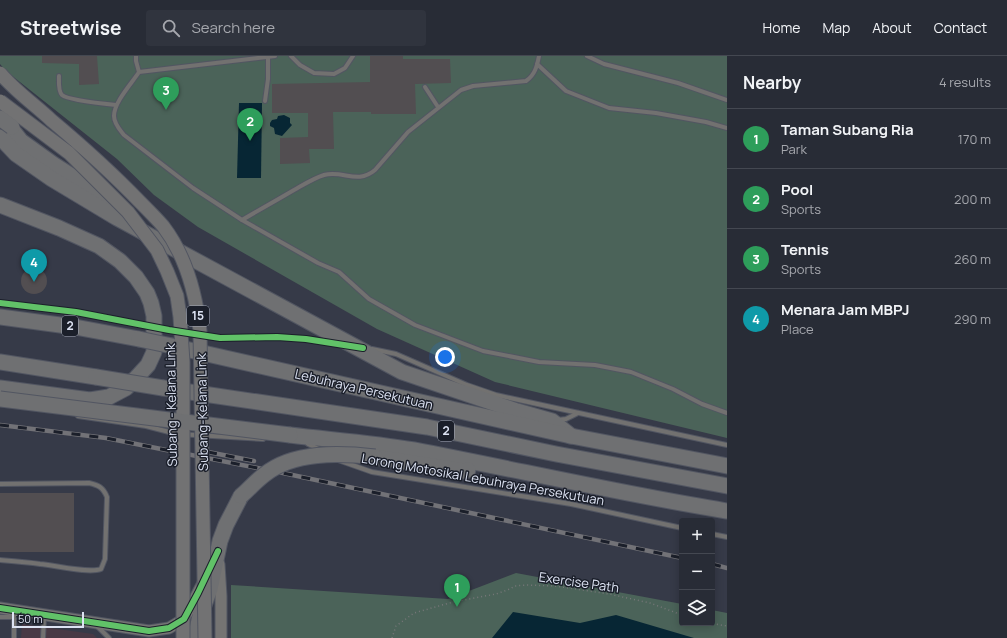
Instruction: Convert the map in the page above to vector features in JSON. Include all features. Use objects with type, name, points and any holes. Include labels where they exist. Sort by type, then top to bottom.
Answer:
[{"type":"highway","points":[[0,113],[21,141],[89,188],[117,218]]},
{"type":"highway","points":[[0,118],[70,166],[99,182]]},
{"type":"highway","points":[[0,137],[16,154],[52,179],[117,218],[402,372],[517,411],[552,421],[571,436]]},
{"type":"highway","points":[[0,205],[59,228],[99,246],[120,261],[136,277],[147,293],[154,316],[154,352],[148,365],[130,385],[109,397],[90,400],[0,387]]},
{"type":"highway","name":"Lebuhraya Persekutuan","points":[[0,316],[75,327],[140,332],[172,346],[571,436],[727,466]]},
{"type":"highway","name":"Lebuhraya Persekutuan","points":[[0,362],[427,427],[556,454],[727,486]]},
{"type":"highway","points":[[0,399],[290,435],[354,441],[406,449],[727,511]]},
{"type":"highway","points":[[195,638],[200,616],[210,589],[220,541],[226,525],[241,496],[264,474],[278,466],[294,460],[332,454],[375,457],[464,471],[491,466]]},
{"type":"main road","name":"Subang-Kelana Link","points":[[0,73],[12,87],[120,181],[163,226],[186,267],[194,290],[200,331],[205,638]]},
{"type":"main road","name":"Subang - Kelana Link","points":[[0,101],[69,153],[99,182],[139,226],[157,250],[177,296],[183,362],[183,638]]},
{"type":"street","points":[[0,608],[14,613],[44,614],[149,631],[169,628],[184,619],[198,594],[218,551]]},
{"type":"street","points":[[218,551],[221,596],[221,638]]},
{"type":"lane","points":[[136,56],[139,72]]},
{"type":"lane","points":[[275,56],[139,72],[116,105],[114,116],[117,126],[124,135],[193,188],[242,220],[318,263],[339,272],[369,299],[389,312],[415,325],[443,337],[483,351],[532,361],[595,365],[631,372],[673,389],[702,404],[727,413]]},
{"type":"lane","points":[[290,56],[300,65],[314,73],[334,74],[345,68],[353,56]]},
{"type":"lane","points":[[242,220],[324,175],[339,174],[362,177],[369,175],[408,132],[461,90],[473,86],[526,81],[532,77],[539,56]]},
{"type":"lane","points":[[587,56],[604,64],[678,83],[727,100]]},
{"type":"lane","points":[[265,101],[268,80],[268,58]]},
{"type":"lane","points":[[537,64],[566,91],[609,108],[656,113],[706,122],[727,128]]},
{"type":"lane","points":[[59,76],[60,91],[62,95],[70,98],[116,105]]},
{"type":"lane","points":[[426,87],[438,107]]},
{"type":"lane","points":[[0,303],[76,312],[140,332],[168,330],[220,338],[277,337],[306,339]]},
{"type":"lane","points":[[364,348],[396,354],[467,385],[496,395],[727,445]]},
{"type":"lane","points":[[38,411],[57,395]]},
{"type":"lane","points":[[552,421],[566,418],[578,413]]},
{"type":"lane","points":[[75,416],[146,426],[177,434],[269,439]]},
{"type":"lane","name":"Lorong Motosikal Lebuhraya Persekutuan","points":[[304,443],[310,444],[341,462],[372,472],[570,504],[679,527]]},
{"type":"lane","points":[[0,484],[89,483],[98,485],[104,490],[107,497],[105,559],[101,569],[98,571],[0,560]]},
{"type":"lane","points":[[715,535],[727,537]]},
{"type":"lane","points":[[0,616],[14,613],[14,638]]},
{"type":"lane","points":[[44,614],[44,638]]},
{"type":"lane","points":[[93,622],[109,638]]},
{"type":"path","points":[[715,624],[727,626]]},
{"type":"shaded area","points":[[22,624],[93,634],[97,638],[21,638]]},
{"type":"green space","points":[[0,56],[727,56],[727,438],[495,382],[377,329],[198,227],[154,195],[117,159],[6,71],[0,64]]},
{"type":"green space","points":[[516,573],[679,603],[679,626],[715,626],[715,611],[727,613],[727,638],[231,638],[231,585],[448,599]]},
{"type":"water","points":[[239,103],[262,103],[261,178],[237,178]]},
{"type":"water","points":[[284,115],[290,118],[290,123],[292,125],[282,136],[275,134],[274,128],[270,126],[270,123],[272,120],[277,119],[278,116]]},
{"type":"water","points":[[513,612],[580,623],[616,615],[694,638],[492,638]]},
{"type":"building","points":[[42,56],[97,56],[99,84],[79,85],[79,64],[42,63]]},
{"type":"building","points":[[370,56],[403,56],[403,59],[450,59],[451,83],[415,84],[416,114],[333,112],[334,149],[309,149],[310,163],[280,164],[280,138],[308,137],[308,113],[272,113],[272,84],[370,82]]},
{"type":"building","points":[[34,268],[43,272],[47,281],[43,290],[34,294],[25,290],[21,281],[25,272]]},
{"type":"building","points":[[0,493],[74,493],[74,552],[0,552]]},
{"type":"railway","points":[[0,425],[106,438],[283,473],[679,557]]},
{"type":"railway","points":[[208,452],[254,461]]},
{"type":"railway","points":[[715,565],[727,568]]},
{"type":"cycle path","points":[[0,303],[76,312],[220,338],[277,337],[306,339],[363,348]]},
{"type":"cycle path","points":[[0,608],[149,631],[169,628],[184,619],[218,551]]},
{"type":"place","name":"Tennis","points":[[166,110]]},
{"type":"place","name":"Pool","points":[[250,141]]},
{"type":"place","name":"Menara Jam MBPJ","points":[[34,282]]},
{"type":"place","name":"Taman Subang Ria","points":[[457,607]]}]
